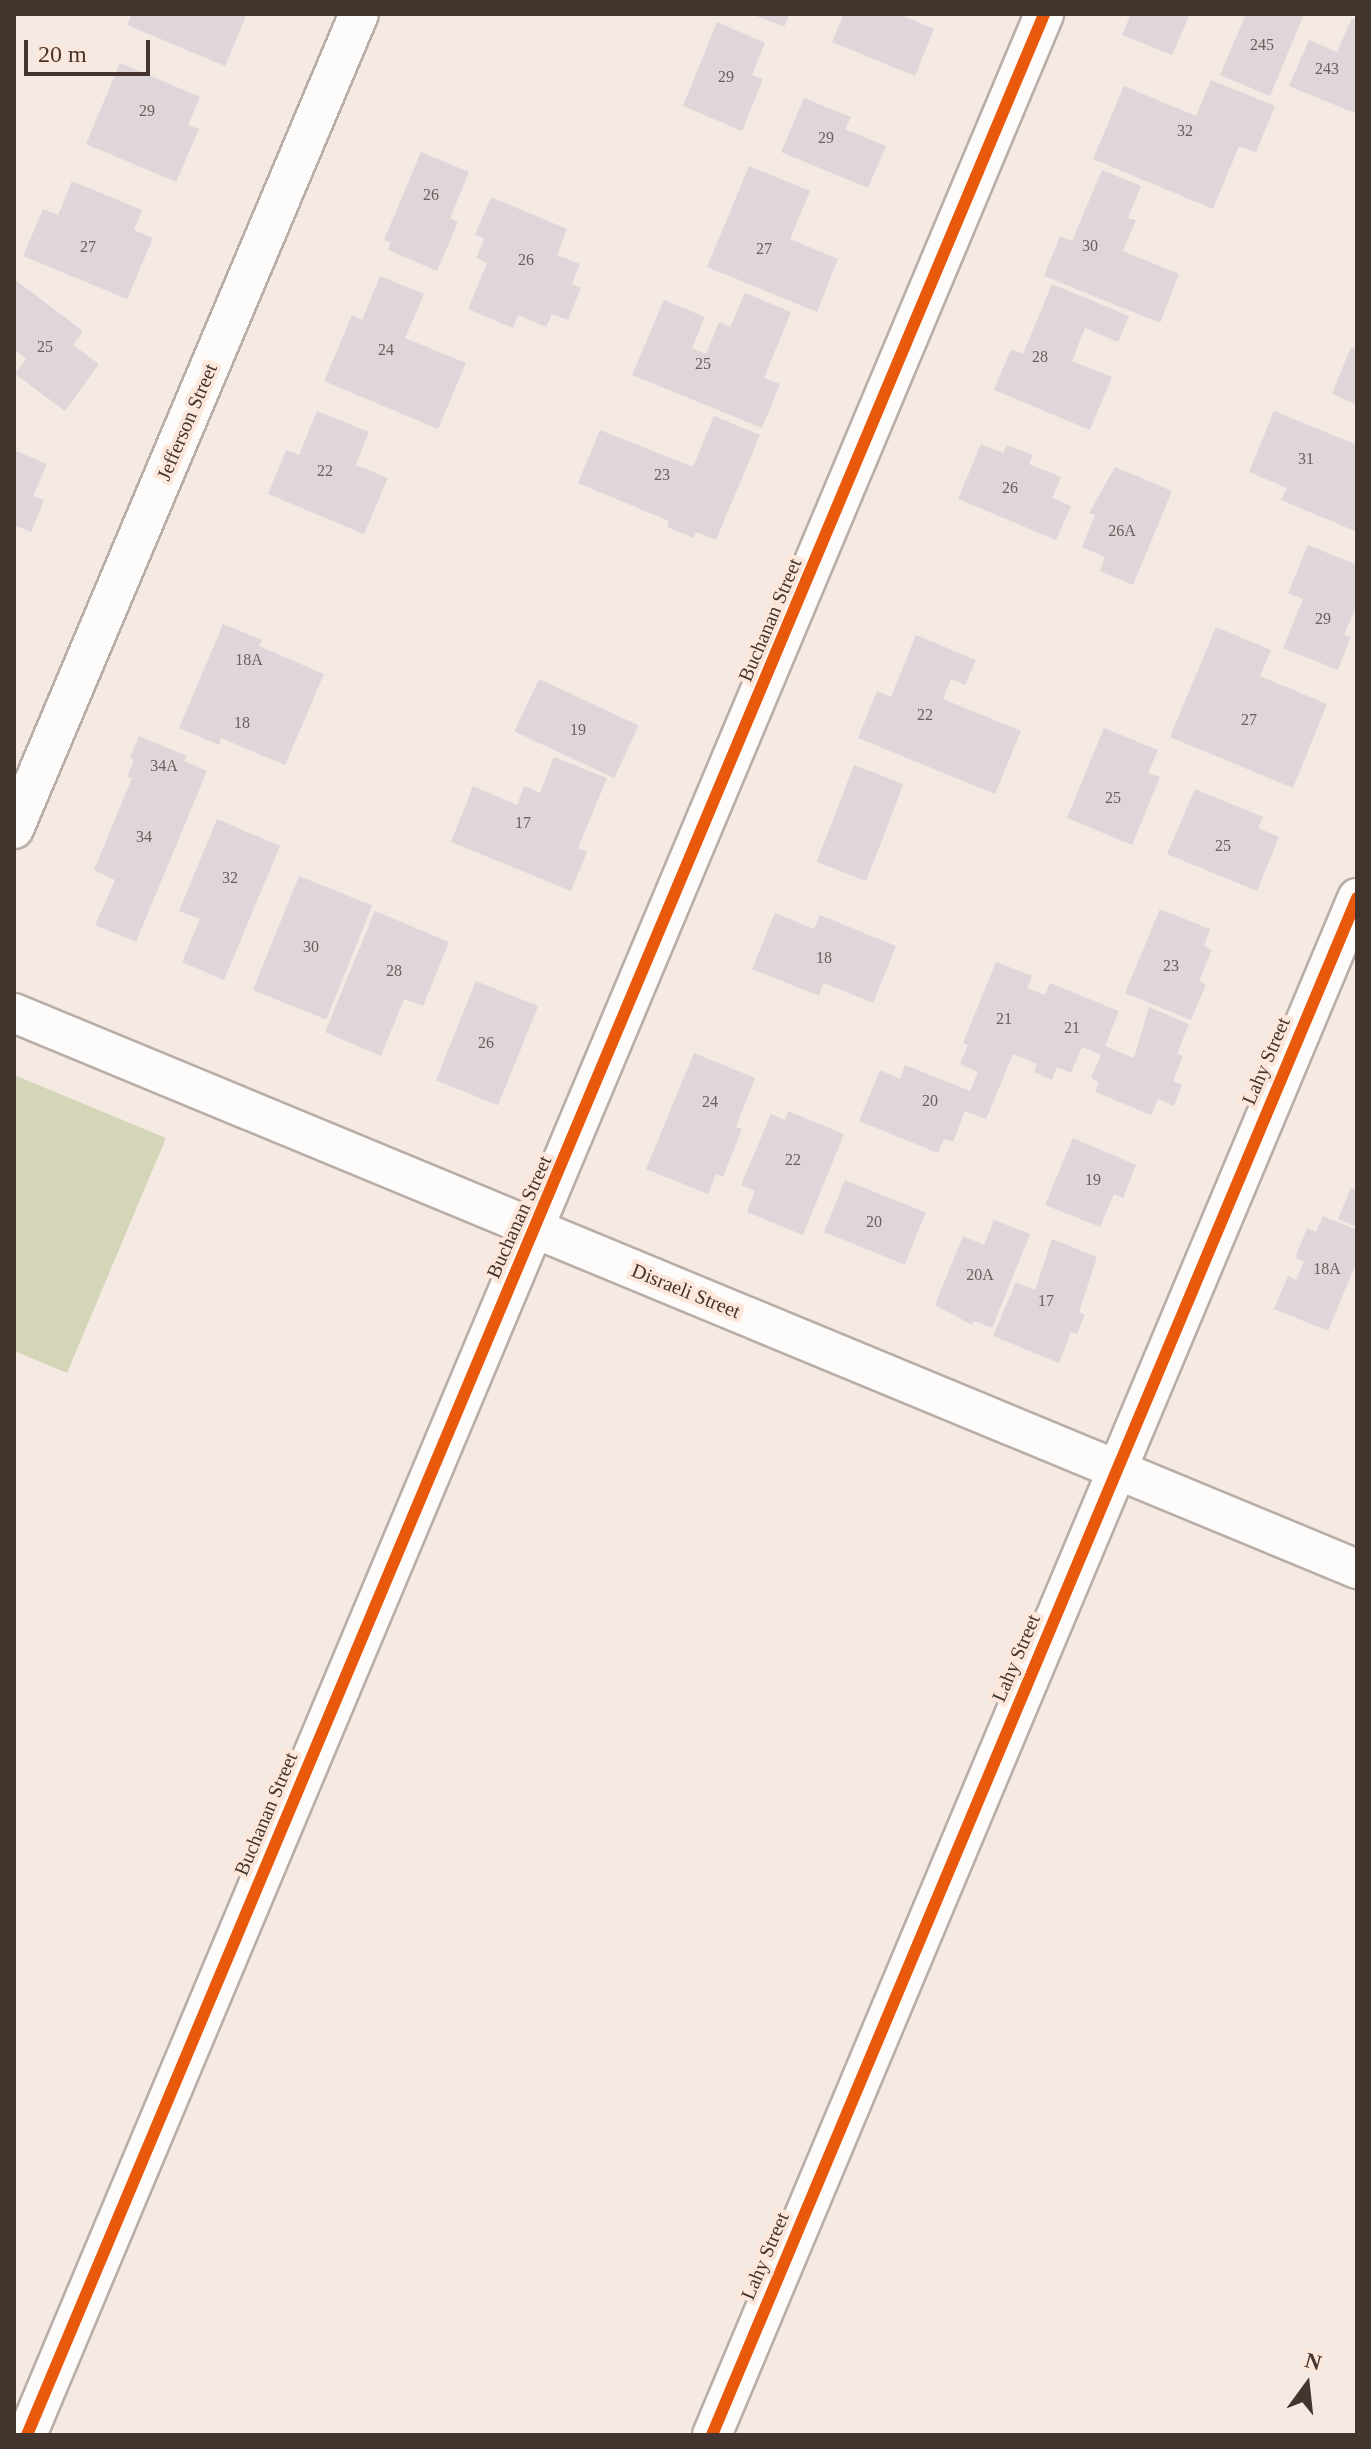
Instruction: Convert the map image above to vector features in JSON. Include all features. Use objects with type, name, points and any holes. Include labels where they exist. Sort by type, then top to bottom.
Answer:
[{"type":"street","name":"Jefferson Street","points":[[14,829],[359,14]]},
{"type":"street","name":"Buchanan Street","points":[[27,2435],[1044,14]]},
{"type":"street","name":"Lahy Street","points":[[712,2435],[1357,898]]},
{"type":"street","name":"Disraeli Street","points":[[14,1013],[1357,1569]]},
{"type":"green space","points":[[14,1075],[166,1138],[67,1373],[14,1351]]},
{"type":"building","points":[[132,14],[246,16],[225,66],[127,25]]},
{"type":"building","points":[[752,14],[790,14],[784,27]]},
{"type":"building","points":[[844,14],[899,14],[934,29],[915,76],[832,42]]},
{"type":"building","points":[[1131,14],[1190,14],[1172,55],[1122,35]]},
{"type":"building","points":[[1246,14],[1304,14],[1270,96],[1220,75]]},
{"type":"building","points":[[1352,18],[1357,20],[1357,114],[1289,86],[1309,40],[1337,52]]},
{"type":"building","points":[[717,22],[765,43],[752,75],[763,79],[742,131],[683,106]]},
{"type":"building","points":[[120,63],[200,97],[188,125],[199,129],[176,182],[86,144]]},
{"type":"building","points":[[1211,80],[1275,106],[1256,152],[1239,146],[1213,209],[1093,159],[1124,86],[1196,116]]},
{"type":"building","points":[[804,98],[851,117],[845,129],[886,146],[868,188],[781,152]]},
{"type":"building","points":[[421,152],[469,172],[450,218],[458,222],[437,271],[388,250],[391,242],[384,240]]},
{"type":"building","points":[[749,166],[810,191],[790,239],[838,259],[817,312],[707,267]]},
{"type":"building","points":[[1102,170],[1141,186],[1128,218],[1136,220],[1123,251],[1179,274],[1160,323],[1044,276],[1060,236],[1072,241]]},
{"type":"building","points":[[72,181],[142,210],[134,230],[153,238],[127,299],[23,256],[43,209],[58,215]]},
{"type":"building","points":[[491,197],[567,229],[557,255],[580,264],[572,284],[581,288],[568,320],[552,314],[546,327],[518,315],[513,328],[468,309],[487,263],[476,258],[484,239],[475,235]]},
{"type":"building","points":[[380,276],[424,294],[405,338],[466,363],[438,429],[324,381],[352,315],[362,320]]},
{"type":"building","points":[[14,279],[83,331],[73,345],[99,364],[65,411],[15,374],[26,359],[14,349]]},
{"type":"building","points":[[1052,284],[1129,316],[1118,342],[1085,328],[1072,361],[1112,377],[1090,430],[994,390],[1011,349],[1023,354]]},
{"type":"building","points":[[745,293],[791,312],[764,378],[780,384],[762,428],[632,375],[664,300],[705,317],[692,348],[706,354],[719,322],[730,327]]},
{"type":"building","points":[[1351,347],[1357,350],[1357,405],[1332,394]]},
{"type":"building","points":[[317,411],[369,432],[356,465],[388,478],[364,534],[268,494],[286,450],[299,455]]},
{"type":"building","points":[[1274,411],[1357,445],[1357,532],[1281,500],[1287,488],[1249,472]]},
{"type":"building","points":[[714,416],[760,435],[716,540],[696,532],[694,538],[667,527],[669,521],[578,483],[600,430],[693,467]]},
{"type":"building","points":[[981,444],[1003,453],[1007,445],[1033,455],[1029,464],[1061,477],[1052,498],[1071,506],[1056,540],[958,499]]},
{"type":"building","points":[[14,450],[47,464],[33,496],[44,500],[31,532],[14,525]]},
{"type":"building","points":[[1115,467],[1172,491],[1133,585],[1100,571],[1105,557],[1082,547],[1095,515],[1089,513]]},
{"type":"building","points":[[1308,545],[1357,565],[1357,604],[1344,635],[1351,637],[1338,670],[1283,648],[1303,599],[1288,593]]},
{"type":"building","points":[[223,624],[262,640],[259,646],[324,674],[285,765],[221,738],[219,745],[179,728]]},
{"type":"building","points":[[1216,627],[1271,650],[1260,676],[1327,704],[1293,788],[1170,737]]},
{"type":"building","points":[[916,635],[976,660],[965,685],[951,679],[943,699],[1021,731],[995,794],[858,738],[877,691],[891,697]]},
{"type":"building","points":[[539,679],[639,725],[614,778],[514,732]]},
{"type":"building","points":[[1104,728],[1158,750],[1148,773],[1160,777],[1132,845],[1067,818]]},
{"type":"building","points":[[139,736],[187,756],[184,761],[207,771],[136,942],[95,925],[115,880],[94,870],[132,778],[127,777],[134,760],[130,758]]},
{"type":"building","points":[[554,757],[607,778],[578,848],[587,852],[571,891],[451,842],[473,786],[517,805],[524,786],[540,793]]},
{"type":"building","points":[[854,765],[903,784],[866,881],[817,862]]},
{"type":"building","points":[[1195,789],[1263,817],[1258,828],[1279,837],[1257,891],[1167,854]]},
{"type":"building","points":[[217,819],[280,846],[224,980],[182,962],[200,919],[179,911]]},
{"type":"building","points":[[299,876],[372,906],[326,1020],[253,990]]},
{"type":"building","points":[[1160,909],[1210,929],[1204,946],[1212,950],[1199,981],[1206,985],[1191,1020],[1125,993]]},
{"type":"building","points":[[375,911],[449,942],[423,1006],[404,999],[381,1056],[325,1032]]},
{"type":"building","points":[[775,913],[814,929],[820,915],[896,946],[873,1003],[824,983],[819,996],[752,969]]},
{"type":"building","points":[[996,962],[1032,976],[1027,988],[1045,995],[1050,983],[1119,1011],[1105,1046],[1134,1058],[1149,1007],[1189,1024],[1177,1054],[1183,1056],[1173,1081],[1182,1085],[1174,1106],[1158,1099],[1151,1115],[1095,1092],[1099,1082],[1091,1078],[1101,1055],[1082,1047],[1071,1073],[1057,1067],[1052,1080],[1034,1072],[1037,1064],[1013,1054],[986,1119],[965,1111],[953,1142],[944,1139],[938,1153],[859,1121],[880,1070],[900,1079],[905,1065],[970,1091],[978,1072],[960,1064],[968,1045],[963,1043]]},
{"type":"building","points":[[476,981],[538,1006],[498,1105],[436,1080]]},
{"type":"building","points":[[694,1053],[755,1078],[736,1127],[742,1129],[723,1177],[716,1174],[708,1194],[646,1169]]},
{"type":"building","points":[[788,1111],[844,1134],[803,1235],[747,1212],[755,1191],[741,1185],[771,1114],[785,1120]]},
{"type":"building","points":[[1073,1138],[1136,1165],[1123,1198],[1114,1194],[1100,1227],[1045,1205]]},
{"type":"building","points":[[845,1180],[926,1213],[905,1265],[824,1232]]},
{"type":"building","points":[[1351,1188],[1357,1190],[1357,1227],[1338,1219]]},
{"type":"building","points":[[1323,1216],[1357,1230],[1357,1261],[1328,1331],[1274,1309],[1288,1276],[1296,1280],[1304,1262],[1295,1258],[1307,1228],[1316,1232]]},
{"type":"building","points":[[994,1220],[1030,1234],[992,1328],[974,1321],[972,1325],[935,1305],[963,1236],[984,1245]]},
{"type":"building","points":[[1052,1239],[1097,1257],[1079,1312],[1085,1315],[1077,1334],[1071,1332],[1059,1363],[993,1336],[1016,1282],[1035,1290]]},
{"type":"cycle path","points":[[27,2435],[1044,14]]},
{"type":"cycle path","points":[[712,2435],[1357,898]]}]
